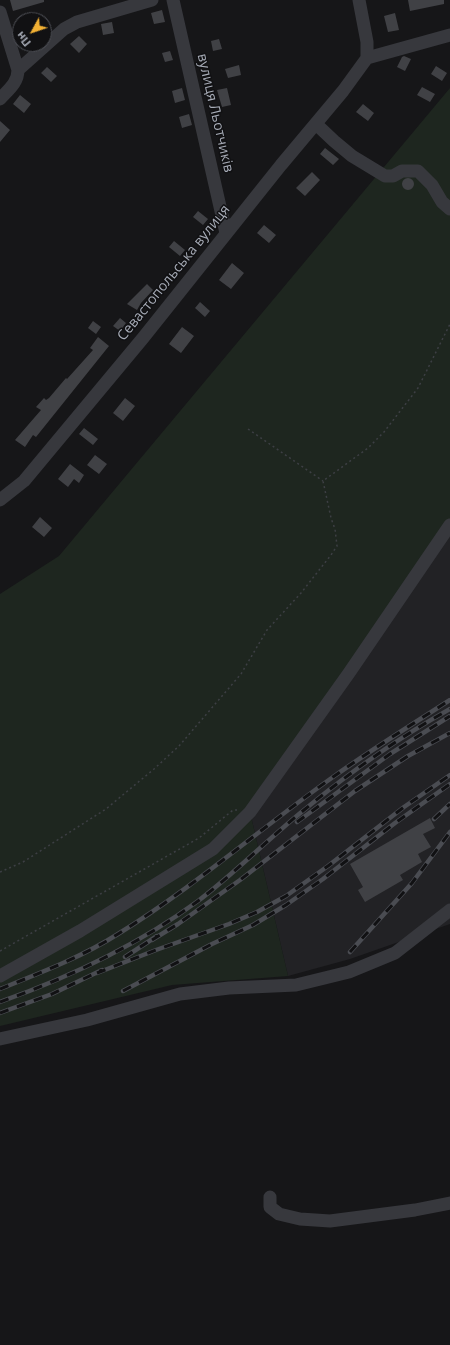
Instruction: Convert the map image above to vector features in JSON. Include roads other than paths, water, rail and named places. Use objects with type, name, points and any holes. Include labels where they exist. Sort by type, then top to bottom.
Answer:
[{"type":"street","points":[[18,70],[64,29],[77,22],[152,0]]},
{"type":"street","name":"вулиця Льотчиків","points":[[173,0],[226,233]]},
{"type":"street","points":[[359,0],[367,42],[367,58],[450,34]]},
{"type":"street","points":[[0,12],[18,70],[16,82],[0,99]]},
{"type":"street","name":"Севастопольська вулиця","points":[[0,500],[24,481],[143,338],[226,233],[316,124],[367,58]]},
{"type":"street","points":[[316,124],[352,156],[384,176],[393,176],[402,171],[418,171],[432,185],[442,202],[450,209]]},
{"type":"street","points":[[0,976],[87,927],[213,849],[250,812],[344,680],[450,525]]},
{"type":"street","points":[[433,550],[450,544]]},
{"type":"street","points":[[0,1039],[87,1020],[180,994],[229,988],[296,985],[349,972],[395,954],[450,910]]},
{"type":"street","points":[[270,1197],[270,1207],[279,1214],[300,1219],[330,1221],[415,1210],[450,1203]]},
{"type":"railway","points":[[0,989],[45,971],[90,950],[118,934],[174,897],[306,796],[376,747],[450,700]]},
{"type":"railway","points":[[0,1002],[78,971],[152,932],[212,890],[321,796],[374,756],[450,709]]},
{"type":"railway","points":[[297,822],[390,754],[450,716]]},
{"type":"railway","points":[[152,940],[178,924],[240,880],[355,791],[408,756],[450,733]]},
{"type":"railway","points":[[97,973],[229,924],[257,912],[286,896],[328,866],[404,807],[450,775]]},
{"type":"railway","points":[[123,991],[212,944],[253,925],[286,905],[323,879],[395,823],[450,784]]},
{"type":"railway","points":[[434,819],[450,804]]},
{"type":"railway","points":[[350,952],[412,883],[450,832]]},
{"type":"railway","points":[[125,957],[157,936]]},
{"type":"railway","points":[[0,1013],[52,994],[102,970]]}]
